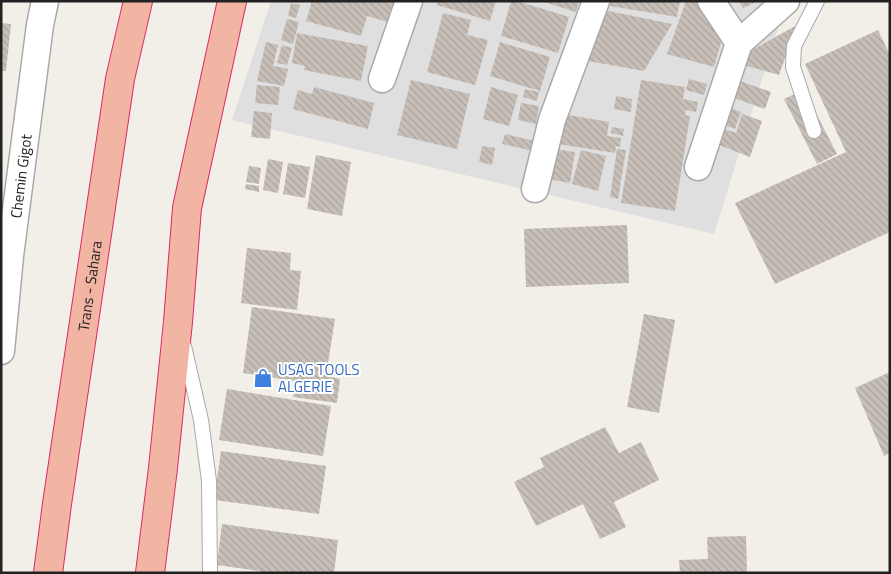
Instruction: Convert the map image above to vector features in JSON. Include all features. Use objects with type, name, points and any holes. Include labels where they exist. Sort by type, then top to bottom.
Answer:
[{"type":"highway","name":"Trans - Sahara","points":[[48,573],[120,79],[138,1]]},
{"type":"highway","points":[[150,573],[163,468],[188,208],[232,1]]},
{"type":"street","name":"Chemin Gigot","points":[[1,351],[10,256],[40,25],[45,1]]},
{"type":"street","points":[[382,79],[409,1]]},
{"type":"street","points":[[535,189],[552,120],[596,1]]},
{"type":"street","points":[[712,1],[740,43]]},
{"type":"street","points":[[698,167],[740,43],[786,1]]},
{"type":"lane","points":[[814,131],[793,67],[794,46],[817,1]]},
{"type":"lane","points":[[178,322],[201,420],[208,481],[210,573]]},
{"type":"shaded area","points":[[271,1],[796,1],[779,25],[714,234],[232,120]]},
{"type":"building","points":[[312,1],[396,1],[391,23],[367,16],[361,36],[306,21]]},
{"type":"building","points":[[438,1],[496,1],[490,21],[437,5]]},
{"type":"building","points":[[511,1],[517,1],[569,17],[558,53],[501,36]]},
{"type":"building","points":[[541,1],[579,1],[576,12]]},
{"type":"building","points":[[611,1],[680,1],[677,17],[610,6]]},
{"type":"building","points":[[686,1],[698,1],[725,29],[714,67],[667,54]]},
{"type":"building","points":[[739,1],[758,1],[743,8]]},
{"type":"building","points":[[291,3],[300,5],[296,18],[288,16]]},
{"type":"building","points":[[599,9],[672,24],[644,71],[588,61]]},
{"type":"building","points":[[443,13],[471,20],[467,35],[488,40],[475,85],[427,72]]},
{"type":"building","points":[[287,19],[299,22],[293,44],[281,40]]},
{"type":"building","points":[[1,23],[11,24],[6,71],[1,71]]},
{"type":"building","points":[[797,25],[779,75],[744,65],[747,53]]},
{"type":"building","points":[[878,30],[890,55],[890,232],[775,284],[735,203],[846,152],[805,64]]},
{"type":"building","points":[[297,33],[368,46],[361,81],[304,70],[305,66],[292,63]]},
{"type":"building","points":[[266,42],[278,45],[273,66],[288,69],[284,86],[257,81]]},
{"type":"building","points":[[500,42],[550,57],[540,91],[490,76]]},
{"type":"building","points":[[282,45],[292,48],[287,65],[277,63]]},
{"type":"building","points":[[689,79],[707,84],[704,95],[686,90]]},
{"type":"building","points":[[411,80],[470,94],[457,149],[397,135]]},
{"type":"building","points":[[641,80],[685,87],[683,99],[698,102],[696,112],[686,110],[685,115],[690,116],[675,211],[621,203]]},
{"type":"building","points":[[737,80],[771,92],[765,109],[731,97]]},
{"type":"building","points":[[257,85],[280,87],[278,105],[255,103]]},
{"type":"building","points":[[314,87],[374,103],[368,129],[293,109],[298,90],[312,94]]},
{"type":"building","points":[[491,87],[518,95],[509,126],[483,119]]},
{"type":"building","points":[[525,89],[539,92],[537,101],[523,97]]},
{"type":"building","points":[[804,90],[837,154],[817,164],[784,99]]},
{"type":"building","points":[[616,96],[632,99],[631,112],[614,109]]},
{"type":"building","points":[[521,103],[539,106],[536,124],[518,120]]},
{"type":"building","points":[[725,106],[741,112],[735,129],[719,123]]},
{"type":"building","points":[[254,111],[272,113],[270,139],[251,137]]},
{"type":"building","points":[[563,114],[609,122],[607,136],[621,138],[620,147],[616,146],[615,153],[558,144]]},
{"type":"building","points":[[742,114],[762,121],[750,157],[719,145],[725,129],[736,133]]},
{"type":"building","points":[[612,127],[624,129],[623,136],[611,133]]},
{"type":"building","points":[[505,134],[535,141],[533,151],[502,144]]},
{"type":"building","points":[[482,146],[495,148],[492,165],[479,162]]},
{"type":"building","points":[[553,149],[575,152],[570,183],[548,179]]},
{"type":"building","points":[[617,149],[626,150],[618,199],[610,197]]},
{"type":"building","points":[[581,150],[606,156],[598,191],[572,184]]},
{"type":"building","points":[[316,155],[351,162],[342,216],[307,209]]},
{"type":"building","points":[[268,159],[283,162],[278,193],[263,190]]},
{"type":"building","points":[[288,163],[310,167],[305,198],[283,194]]},
{"type":"building","points":[[249,166],[261,168],[259,184],[246,182]]},
{"type":"building","points":[[246,184],[259,186],[259,192],[245,189]]},
{"type":"building","points":[[627,225],[629,283],[526,287],[524,229]]},
{"type":"building","points":[[247,248],[291,253],[290,270],[301,271],[297,310],[241,303]]},
{"type":"building","points":[[252,307],[335,319],[326,376],[340,379],[337,403],[293,397],[295,381],[243,373]]},
{"type":"building","points":[[644,314],[675,320],[659,413],[627,407]]},
{"type":"building","points":[[890,372],[890,453],[884,456],[855,388]]},
{"type":"building","points":[[227,389],[331,406],[323,456],[219,440]]},
{"type":"building","points":[[605,427],[619,453],[641,442],[659,480],[614,502],[626,527],[600,539],[583,504],[536,526],[514,482],[544,467],[540,458]]},
{"type":"building","points":[[221,451],[326,466],[319,514],[214,500]]},
{"type":"building","points":[[222,524],[338,540],[334,573],[260,573],[260,571],[217,565]]},
{"type":"building","points":[[746,536],[747,573],[680,573],[679,560],[708,559],[707,537]]},
{"type":"place","name":"USAG TOOLS ALGERIE","points":[[263,378]]}]
